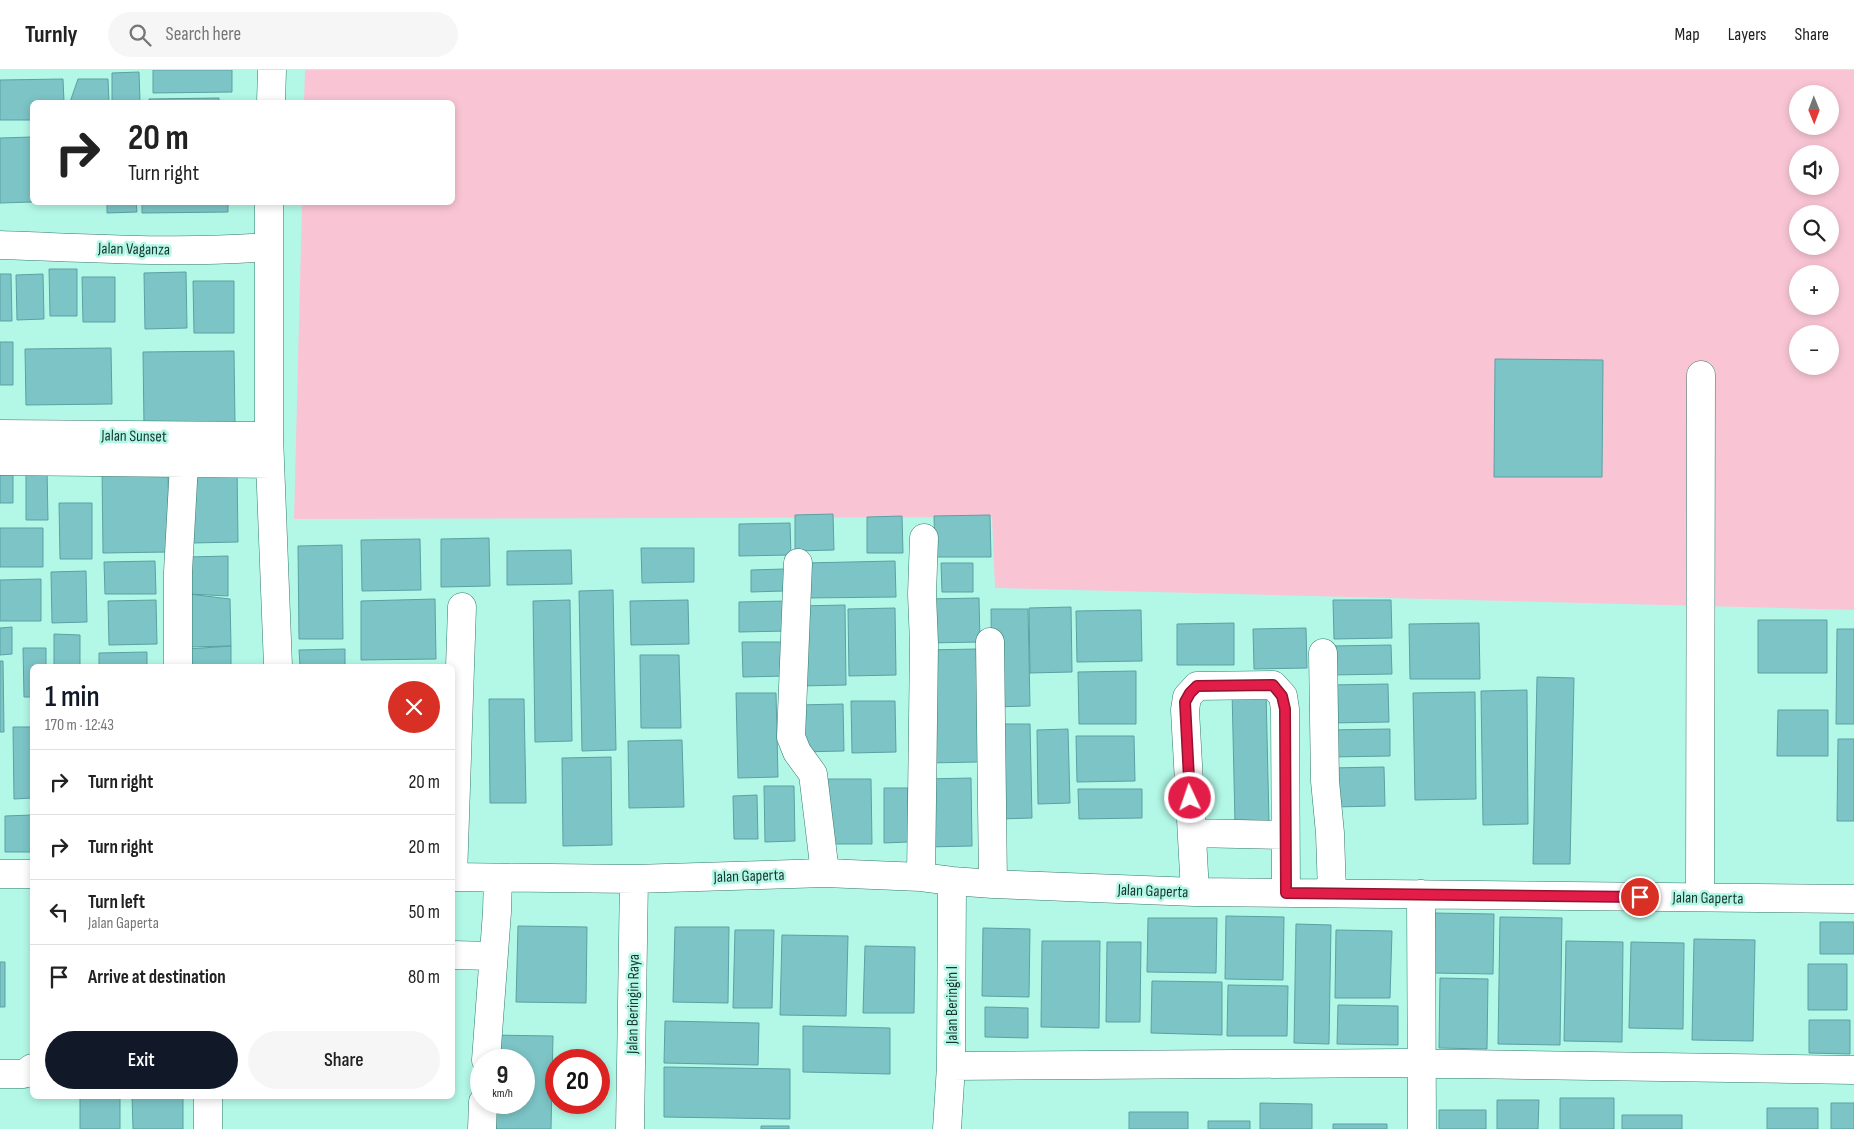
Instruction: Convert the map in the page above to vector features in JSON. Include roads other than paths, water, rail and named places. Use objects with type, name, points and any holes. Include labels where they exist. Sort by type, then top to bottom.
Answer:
[{"type":"street","points":[[271,100],[272,70]]},
{"type":"street","points":[[269,205],[269,436],[278,664]]},
{"type":"street","name":"Jalan Vaganza","points":[[0,245],[123,249],[237,249],[268,247]]},
{"type":"street","points":[[1700,897],[1701,375]]},
{"type":"street","name":"Jalan Sunset","points":[[0,434],[269,436]]},
{"type":"street","points":[[0,460],[270,464]]},
{"type":"street","points":[[178,664],[178,572],[184,464]]},
{"type":"street","points":[[921,877],[924,644],[922,594],[924,538]]},
{"type":"street","points":[[798,563],[791,737],[797,752],[813,774],[825,873]]},
{"type":"street","points":[[455,817],[462,607]]},
{"type":"street","points":[[990,642],[993,884]]},
{"type":"street","points":[[1322,653],[1325,780],[1330,833],[1332,893]]},
{"type":"street","points":[[1194,892],[1187,697],[1197,686],[1273,685],[1282,696],[1285,709],[1286,893]]},
{"type":"street","points":[[1192,833],[1285,834]]},
{"type":"street","name":"Jalan Gaperta","points":[[455,877],[634,879],[825,873],[921,877],[952,882],[1194,892],[1854,899]]},
{"type":"street","points":[[0,874],[30,874]]},
{"type":"street","points":[[487,1049],[498,878]]},
{"type":"street","name":"Jalan Beringin Raya","points":[[630,1129],[634,879]]},
{"type":"street","name":"Jalan Beringin I","points":[[947,1129],[951,1066],[952,882]]},
{"type":"street","points":[[1421,894],[1422,1129]]},
{"type":"street","points":[[455,955],[492,956]]},
{"type":"street","points":[[951,1066],[1422,1064],[1854,1070]]},
{"type":"street","points":[[0,1074],[24,1074],[30,1070]]},
{"type":"street","points":[[208,1099],[208,1129]]},
{"type":"street","points":[[482,1129],[483,1114]]}]
